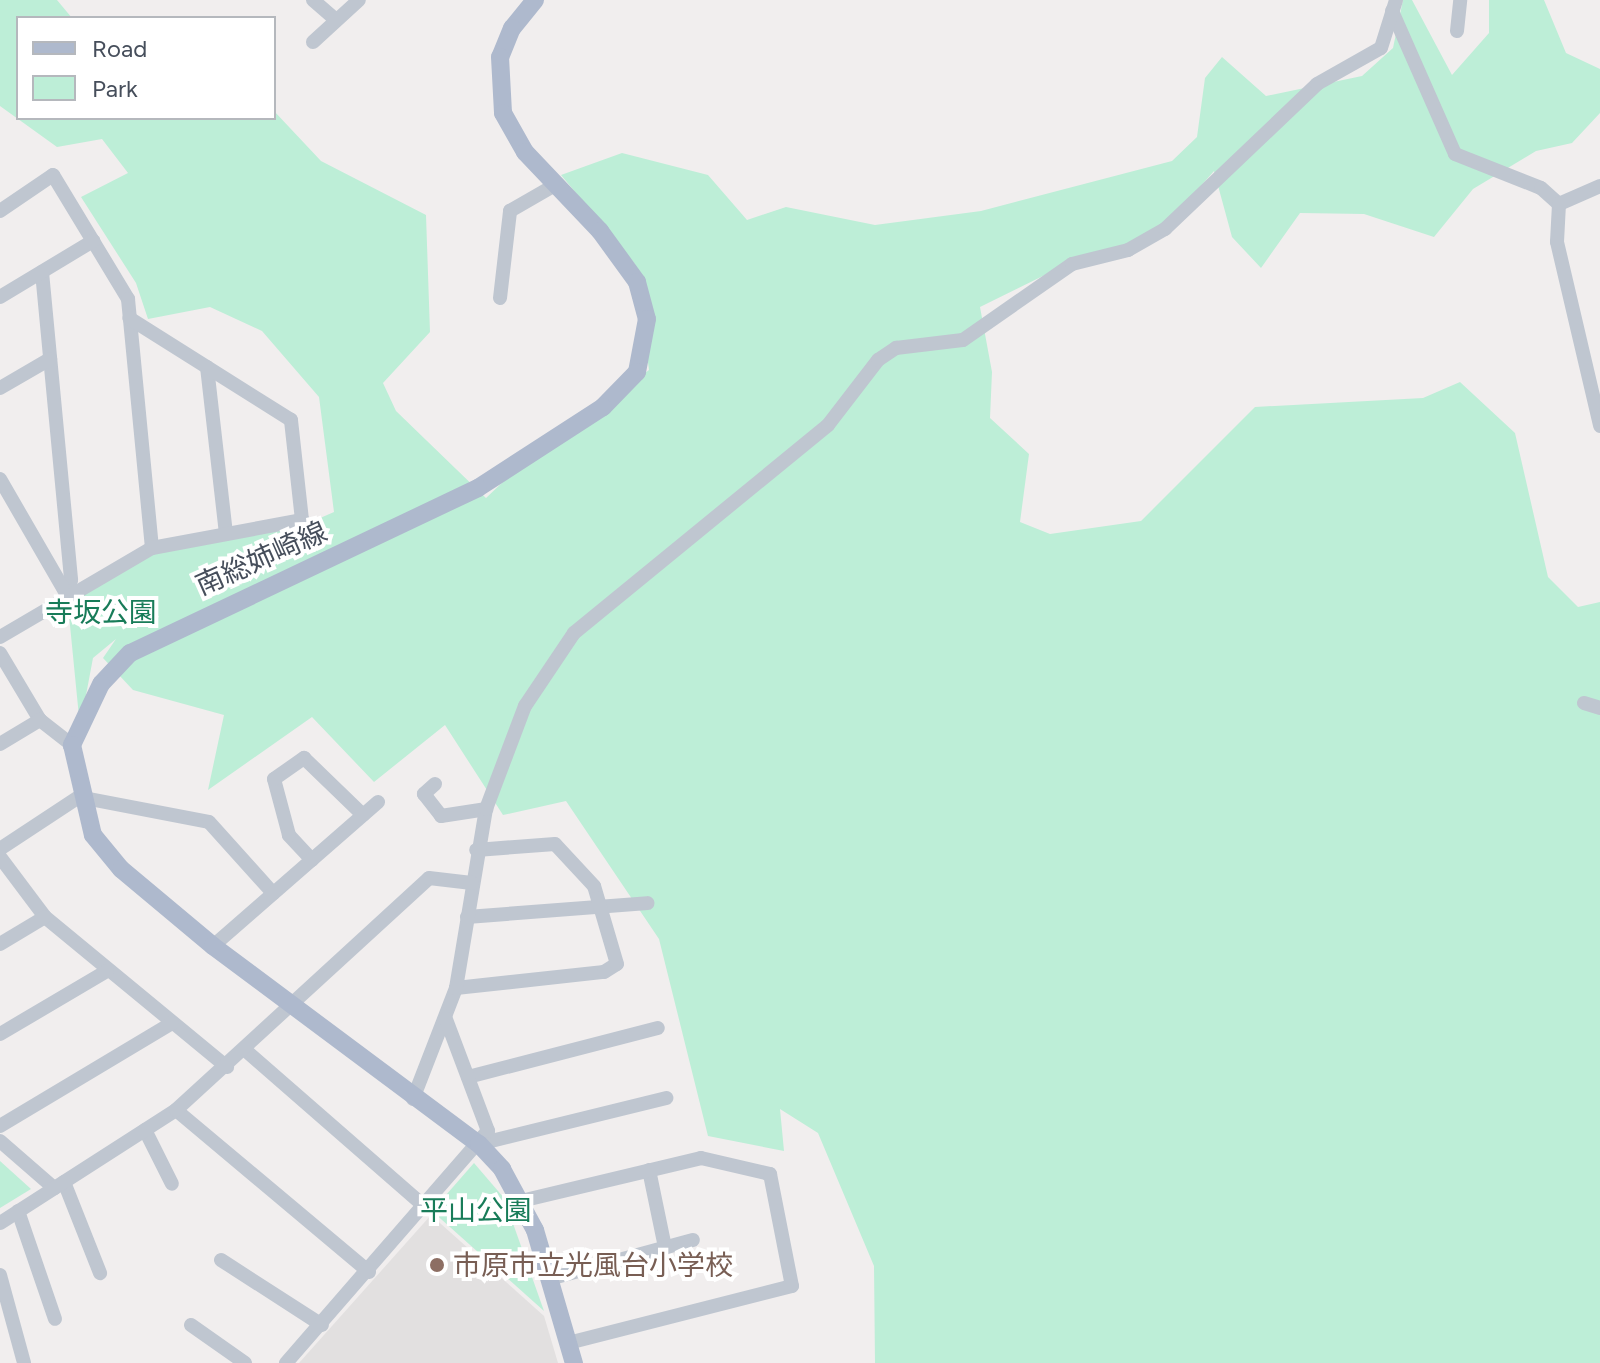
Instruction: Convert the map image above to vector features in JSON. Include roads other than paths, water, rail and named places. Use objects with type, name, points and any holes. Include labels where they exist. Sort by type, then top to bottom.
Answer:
[{"type":"main road","name":"南総姉崎線","points":[[72,745],[101,684],[118,662],[151,640],[478,488],[621,392],[644,353],[643,300],[625,260],[510,132],[497,84],[512,28],[535,0]]},
{"type":"main road","points":[[72,745],[79,797],[93,835],[121,869],[288,1004],[413,1099],[479,1144],[521,1201],[574,1363]]},
{"type":"street","points":[[313,0],[335,19]]},
{"type":"street","points":[[313,42],[359,0]]},
{"type":"street","points":[[1457,31],[1460,0]]},
{"type":"street","points":[[1394,5],[1455,154],[1541,188],[1559,204]]},
{"type":"street","points":[[413,1099],[456,988],[476,850],[486,809],[525,706],[574,633],[828,425],[878,360],[896,348],[963,340],[1072,264],[1128,250],[1165,229],[1317,84],[1381,48],[1394,5]]},
{"type":"street","points":[[0,211],[53,175],[128,299],[152,548]]},
{"type":"street","points":[[500,298],[510,211],[555,185]]},
{"type":"street","points":[[1559,204],[1600,186]]},
{"type":"street","points":[[1559,204],[1557,242],[1600,426]]},
{"type":"street","points":[[0,297],[93,241]]},
{"type":"street","points":[[42,272],[71,580],[67,595]]},
{"type":"street","points":[[0,637],[152,548],[302,520],[291,420],[129,318]]},
{"type":"street","points":[[0,388],[50,359]]},
{"type":"street","points":[[207,367],[226,534]]},
{"type":"street","points":[[0,479],[67,595]]},
{"type":"street","points":[[0,653],[40,720],[72,745]]},
{"type":"street","points":[[1584,703],[1600,708]]},
{"type":"street","points":[[0,744],[40,720]]},
{"type":"street","points":[[312,860],[289,835],[274,779],[304,758],[363,815]]},
{"type":"street","points":[[435,784],[424,794],[441,816],[486,809]]},
{"type":"street","points":[[0,849],[79,797],[209,822],[273,893]]},
{"type":"street","points":[[213,946],[378,802]]},
{"type":"street","points":[[456,988],[604,972],[617,964],[594,886],[555,844],[476,850]]},
{"type":"street","points":[[0,857],[45,917],[227,1067]]},
{"type":"street","points":[[0,1223],[176,1110],[227,1067],[288,1004],[429,878],[472,883]]},
{"type":"street","points":[[467,917],[647,903]]},
{"type":"street","points":[[0,944],[45,917]]},
{"type":"street","points":[[0,1034],[107,971]]},
{"type":"street","points":[[286,1363],[369,1272],[488,1131],[446,1019]]},
{"type":"street","points":[[0,1126],[172,1023]]},
{"type":"street","points":[[468,1077],[658,1028]]},
{"type":"street","points":[[244,1049],[425,1207]]},
{"type":"street","points":[[479,1144],[666,1098]]},
{"type":"street","points":[[176,1110],[369,1272]]},
{"type":"street","points":[[145,1130],[172,1184]]},
{"type":"street","points":[[0,1141],[59,1185],[100,1273]]},
{"type":"street","points":[[521,1201],[701,1158],[770,1174],[792,1286],[568,1343]]},
{"type":"street","points":[[649,1170],[665,1247]]},
{"type":"street","points":[[18,1211],[55,1319]]},
{"type":"street","points":[[549,1279],[693,1240]]},
{"type":"street","points":[[221,1260],[322,1325]]},
{"type":"street","points":[[0,1275],[24,1363]]},
{"type":"street","points":[[191,1325],[245,1363]]},
{"type":"place","name":"市原市立光風台小学校","points":[[437,1265]]},
{"type":"park label","name":"寺坂公園","points":[[101,612]]},
{"type":"park label","name":"平山公園","points":[[476,1210]]}]
